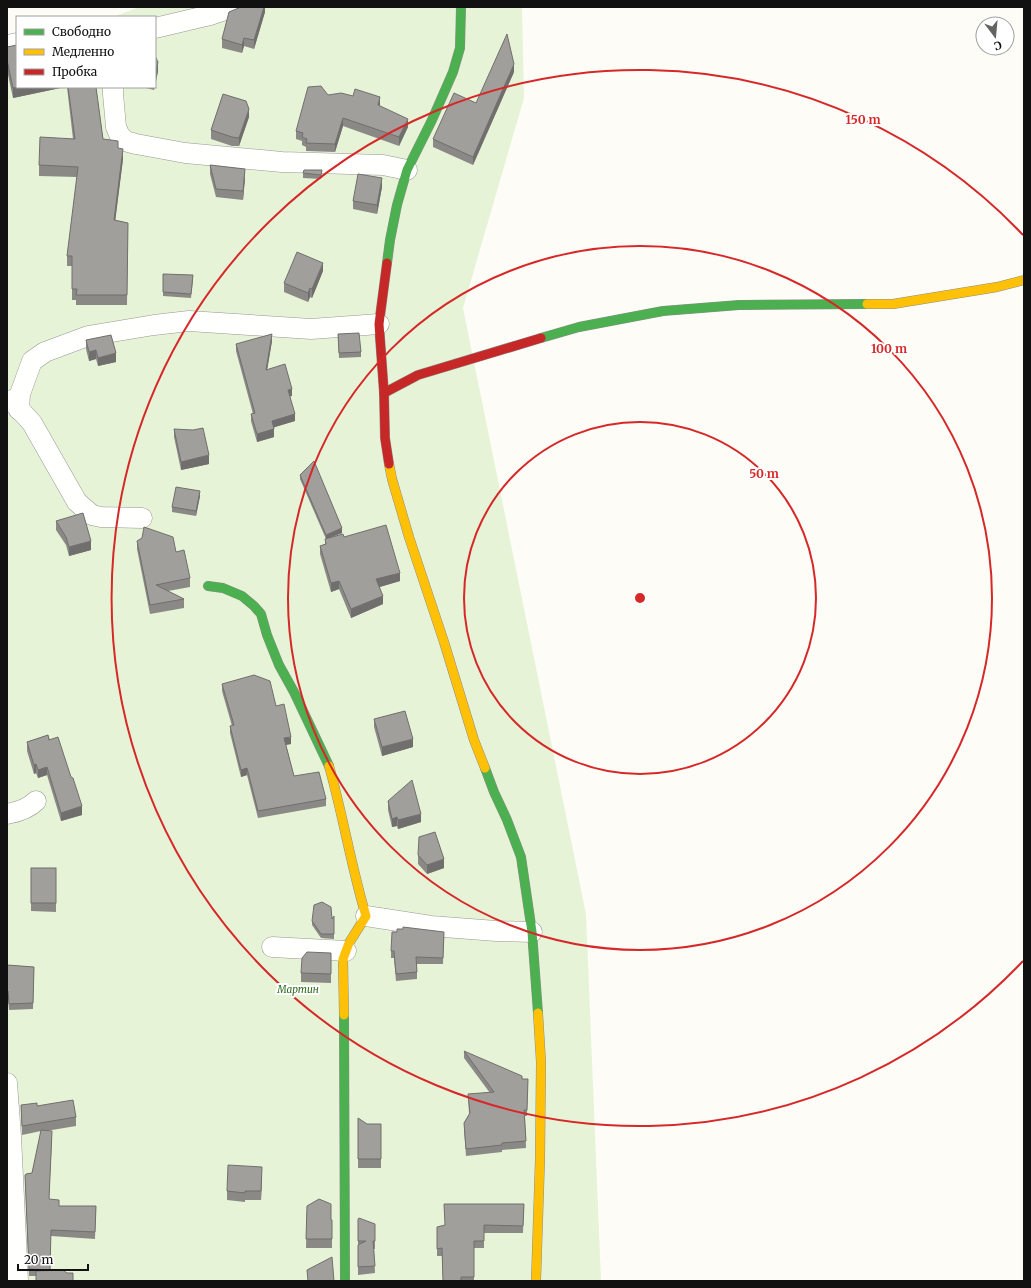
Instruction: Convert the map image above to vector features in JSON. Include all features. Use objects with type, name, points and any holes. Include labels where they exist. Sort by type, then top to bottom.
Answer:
[{"type":"street","points":[[156,28],[210,15],[234,7]]},
{"type":"street","points":[[461,7],[460,48],[453,72],[408,170],[390,240],[379,324],[384,393],[385,438],[392,478],[409,537],[444,642],[474,740],[522,858],[532,932],[541,1062],[540,1160],[536,1281]]},
{"type":"street","points":[[114,88],[116,127],[119,134],[125,141],[185,153],[267,161],[382,165],[408,170]]},
{"type":"street","points":[[384,393],[418,375],[512,346],[579,327],[663,311],[739,306],[893,304],[997,287],[1024,280]]},
{"type":"street","points":[[142,518],[102,517],[92,514],[77,502],[32,423],[13,403],[20,394],[32,361],[45,352],[88,336],[189,321],[311,329],[379,324]]},
{"type":"street","points":[[208,586],[223,588],[242,596],[261,614],[267,635],[279,665],[294,692],[327,760],[366,916],[349,943],[343,959],[346,1281]]},
{"type":"street","points":[[7,814],[22,811],[36,801]]},
{"type":"street","points":[[366,916],[431,926],[532,932]]},
{"type":"street","points":[[272,947],[346,951]]},
{"type":"street","points":[[7,1083],[18,1281]]},
{"type":"green space","name":"Мартин","points":[[139,7],[522,7],[524,98],[463,308],[586,914],[601,1281],[7,1281],[7,58],[16,88],[156,88],[156,16],[116,16]]},
{"type":"building","points":[[241,7],[264,7],[254,40],[244,38],[242,45],[222,39],[229,12]]},
{"type":"building","points":[[507,34],[514,64],[473,157],[433,139],[454,93],[476,103]]},
{"type":"building","points":[[16,45],[16,87],[13,88],[7,60],[7,47]]},
{"type":"building","points":[[156,58],[158,62],[156,71]]},
{"type":"building","points":[[321,86],[328,95],[341,93],[353,96],[355,89],[380,97],[378,105],[408,119],[399,137],[343,118],[335,144],[306,143],[307,139],[302,137],[303,133],[296,131],[308,87]]},
{"type":"building","points":[[68,88],[96,88],[103,139],[118,141],[118,148],[123,149],[114,220],[128,223],[127,295],[76,295],[77,289],[72,289],[72,256],[67,256],[78,167],[39,165],[40,137],[75,139]]},
{"type":"building","points":[[223,94],[246,101],[249,109],[239,138],[211,130]]},
{"type":"building","points":[[210,165],[245,169],[243,191],[216,189]]},
{"type":"building","points":[[304,170],[322,170],[321,175],[303,173]]},
{"type":"building","points":[[358,174],[382,178],[377,205],[353,201]]},
{"type":"building","points":[[297,252],[323,263],[312,289],[310,288],[308,293],[284,283]]},
{"type":"building","points":[[163,274],[193,275],[191,294],[163,292]]},
{"type":"building","points":[[359,333],[361,352],[339,353],[338,334]]},
{"type":"building","points":[[272,334],[266,370],[285,364],[292,389],[288,390],[295,414],[272,421],[274,429],[257,434],[251,414],[255,413],[236,344]]},
{"type":"building","points":[[111,335],[116,353],[98,358],[96,350],[89,352],[86,340]]},
{"type":"building","points":[[203,428],[209,455],[181,462],[174,429],[193,430]]},
{"type":"building","points":[[314,461],[342,528],[326,535],[300,475]]},
{"type":"building","points":[[176,487],[200,491],[196,511],[172,507]]},
{"type":"building","points":[[83,513],[91,541],[69,547],[66,537],[56,521]]},
{"type":"building","points":[[386,525],[400,573],[376,579],[383,596],[351,609],[339,581],[331,583],[320,546],[326,544],[325,539],[343,534],[344,537]]},
{"type":"building","points":[[144,527],[173,537],[176,552],[184,550],[190,578],[156,585],[184,599],[150,605],[137,541],[142,538]]},
{"type":"building","points":[[254,675],[270,681],[276,706],[284,704],[291,737],[284,738],[294,776],[319,772],[326,799],[258,811],[247,768],[241,770],[230,726],[234,725],[222,684]]},
{"type":"building","points":[[405,711],[413,739],[382,747],[374,719]]},
{"type":"building","points":[[48,735],[49,740],[58,737],[82,806],[61,813],[47,767],[38,770],[36,764],[34,765],[27,742]]},
{"type":"building","points":[[412,780],[421,814],[398,820],[397,817],[392,819],[388,801]]},
{"type":"building","points":[[435,832],[444,859],[427,865],[418,855],[419,837]]},
{"type":"building","points":[[31,868],[56,868],[56,903],[31,903]]},
{"type":"building","points":[[322,902],[331,907],[332,919],[334,916],[334,934],[321,934],[312,921],[314,905]]},
{"type":"building","points":[[403,927],[444,932],[443,958],[416,957],[417,972],[396,974],[394,951],[391,951],[392,932],[397,932],[397,929],[403,929]]},
{"type":"building","points":[[307,952],[331,953],[331,974],[301,973],[302,958]]},
{"type":"building","points":[[7,965],[34,967],[33,1003],[9,1004],[7,991]]},
{"type":"building","points":[[464,1051],[522,1076],[522,1079],[528,1079],[527,1110],[524,1110],[526,1141],[466,1149],[464,1123],[470,1113],[468,1094],[494,1092]]},
{"type":"building","points":[[73,1100],[76,1117],[22,1126],[21,1105],[37,1103],[37,1106]]},
{"type":"building","points":[[358,1118],[367,1124],[381,1124],[381,1159],[358,1159]]},
{"type":"building","points":[[41,1130],[52,1131],[49,1199],[59,1200],[59,1206],[96,1206],[95,1232],[51,1230],[50,1270],[29,1269],[25,1175],[32,1173]]},
{"type":"building","points":[[228,1165],[262,1167],[261,1191],[245,1191],[245,1193],[227,1191]]},
{"type":"building","points":[[319,1199],[331,1204],[332,1239],[306,1239],[307,1206]]},
{"type":"building","points":[[444,1204],[524,1204],[523,1226],[484,1225],[484,1241],[474,1241],[474,1277],[461,1277],[461,1281],[443,1281],[442,1248],[437,1249],[437,1227],[445,1225]]},
{"type":"building","points":[[359,1218],[375,1224],[375,1241],[373,1241],[375,1266],[358,1267],[358,1245],[366,1241],[358,1241]]},
{"type":"building","points":[[332,1257],[334,1281],[308,1281],[307,1270]]},
{"type":"building","points":[[63,1270],[67,1273],[73,1273],[73,1281],[36,1281],[36,1271]]},
{"type":"traffic: fast","points":[[387,263],[397,205],[407,170],[432,120],[453,72],[460,48],[461,7]]},
{"type":"traffic: fast","points":[[541,338],[579,327],[663,311],[739,305],[867,304]]},
{"type":"traffic: fast","points":[[208,586],[223,588],[242,596],[261,614],[267,635],[279,665],[294,692],[329,766]]},
{"type":"traffic: fast","points":[[485,768],[521,857],[532,932],[538,1013]]},
{"type":"traffic: fast","points":[[344,1015],[345,1281]]},
{"type":"traffic: slow","points":[[867,304],[893,304],[997,287],[1024,280]]},
{"type":"traffic: slow","points":[[389,464],[409,537],[444,642],[474,740],[485,768]]},
{"type":"traffic: slow","points":[[329,766],[366,916],[349,943],[343,959],[344,1015]]},
{"type":"traffic: slow","points":[[536,1281],[540,1159],[541,1062],[538,1013]]},
{"type":"traffic: jam","points":[[387,263],[379,324],[384,393],[385,438],[389,464]]},
{"type":"traffic: jam","points":[[384,393],[418,375],[541,338]]}]
